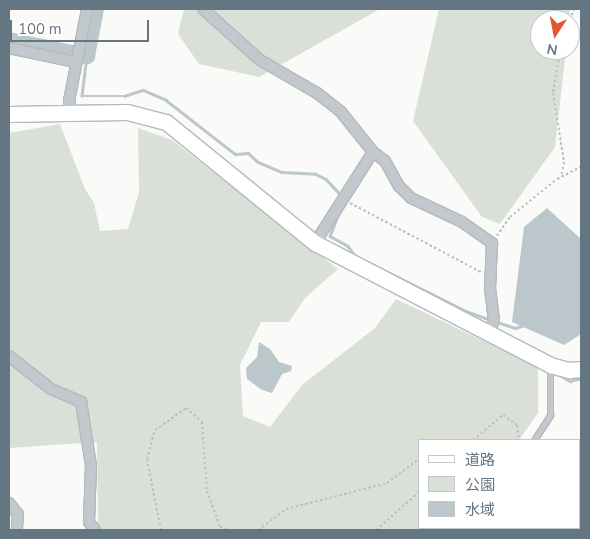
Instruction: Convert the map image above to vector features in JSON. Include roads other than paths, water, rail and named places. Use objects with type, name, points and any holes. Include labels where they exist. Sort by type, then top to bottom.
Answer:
[{"type":"street","points":[[72,112],[69,101],[75,62],[87,9]]},
{"type":"street","points":[[203,9],[260,60],[317,93],[341,112],[373,152],[385,162],[399,186],[411,198],[462,222],[492,243],[491,274],[494,319],[490,335]]},
{"type":"street","points":[[9,48],[75,62]]},
{"type":"street","points":[[9,114],[127,112],[166,122],[316,243],[550,365],[568,370],[581,369]]},
{"type":"street","points":[[316,243],[373,152]]},
{"type":"street","points":[[9,356],[51,389],[81,402],[91,465],[89,528]]},
{"type":"street","points":[[9,503],[18,514],[17,530]]},
{"type":"lane","points":[[535,439],[550,415],[550,365]]},
{"type":"water","points":[[547,208],[581,239],[581,334],[564,345],[512,322],[524,227]]},
{"type":"water","points":[[259,342],[270,349],[279,362],[292,366],[291,371],[282,374],[272,393],[262,390],[247,379],[246,368],[257,357]]},
{"type":"waterway","points":[[9,40],[87,56],[96,9]]},
{"type":"waterway","points":[[87,56],[82,96],[124,96],[143,90],[166,100],[235,154],[248,153],[258,162],[281,172],[316,174],[326,179],[341,195]]},
{"type":"waterway","points":[[341,208],[330,236],[348,246],[356,257]]},
{"type":"waterway","points":[[366,261],[466,311],[491,320]]},
{"type":"waterway","points":[[497,322],[515,328],[525,325]]},
{"type":"waterway","points":[[560,375],[570,381],[581,378]]}]
